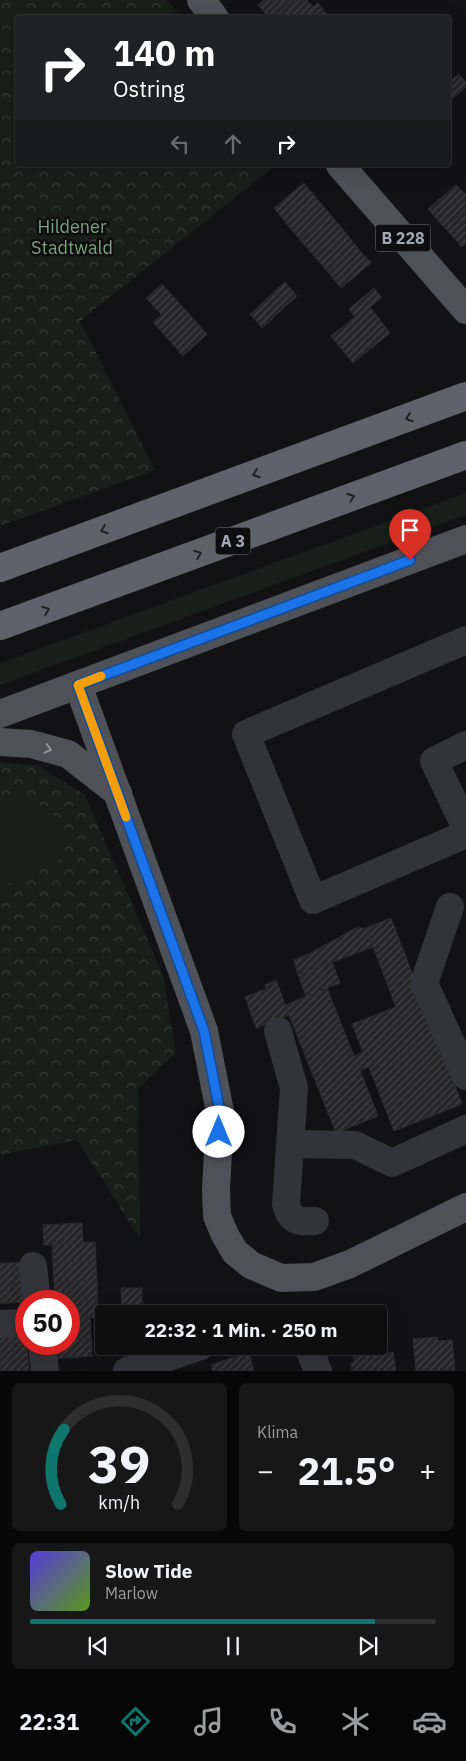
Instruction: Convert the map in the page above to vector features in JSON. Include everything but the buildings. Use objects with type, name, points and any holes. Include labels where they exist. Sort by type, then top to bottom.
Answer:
[{"type":"highway","points":[[0,568],[460,398]]},
{"type":"highway","name":"A 3","points":[[0,626],[466,455]]},
{"type":"main road","points":[[201,0],[213,15]]},
{"type":"main road","name":"B 228","points":[[342,167],[466,310]]},
{"type":"main road","points":[[0,714],[466,539]]},
{"type":"main road","points":[[78,685],[204,1031],[220,1112],[216,1190],[217,1216],[235,1252],[251,1265],[281,1278],[314,1277],[350,1264],[466,1207]]},
{"type":"main road","points":[[0,742],[31,744],[68,754],[118,792]]},
{"type":"street","points":[[466,640],[246,734],[313,900],[466,834]]},
{"type":"street","points":[[466,744],[434,761],[466,828]]},
{"type":"street","points":[[450,908],[424,983],[466,1076]]},
{"type":"street","points":[[278,1031],[294,1088],[286,1204],[288,1213],[299,1222],[315,1221]]},
{"type":"street","points":[[291,1144],[355,1144],[392,1163],[466,1129]]},
{"type":"street","points":[[33,1266],[36,1290]]},
{"type":"street","points":[[0,1324],[15,1323]]},
{"type":"street","points":[[44,1355],[46,1371]]},
{"type":"street","points":[[127,1371],[174,1355]]},
{"type":"street","points":[[312,1355],[318,1371]]},
{"type":"green space","name":"Hildener Stadtwald","points":[[0,0],[167,0],[179,15],[15,15],[15,167],[273,167],[80,321],[155,470],[0,526]]},
{"type":"green space","points":[[466,493],[466,515],[0,685],[0,663]]},
{"type":"green space","points":[[0,762],[39,766],[85,795],[163,976],[176,1053],[138,1088],[140,1239],[77,1140],[0,1155],[0,887],[66,856],[51,808],[0,796]]},
{"type":"green space","points":[[0,796],[51,808],[66,856],[0,887]]},
{"type":"slow traffic","points":[[101,676],[78,685],[126,817]]},
{"type":"route","points":[[219,1132],[220,1112],[204,1031],[78,685],[410,560]]}]
